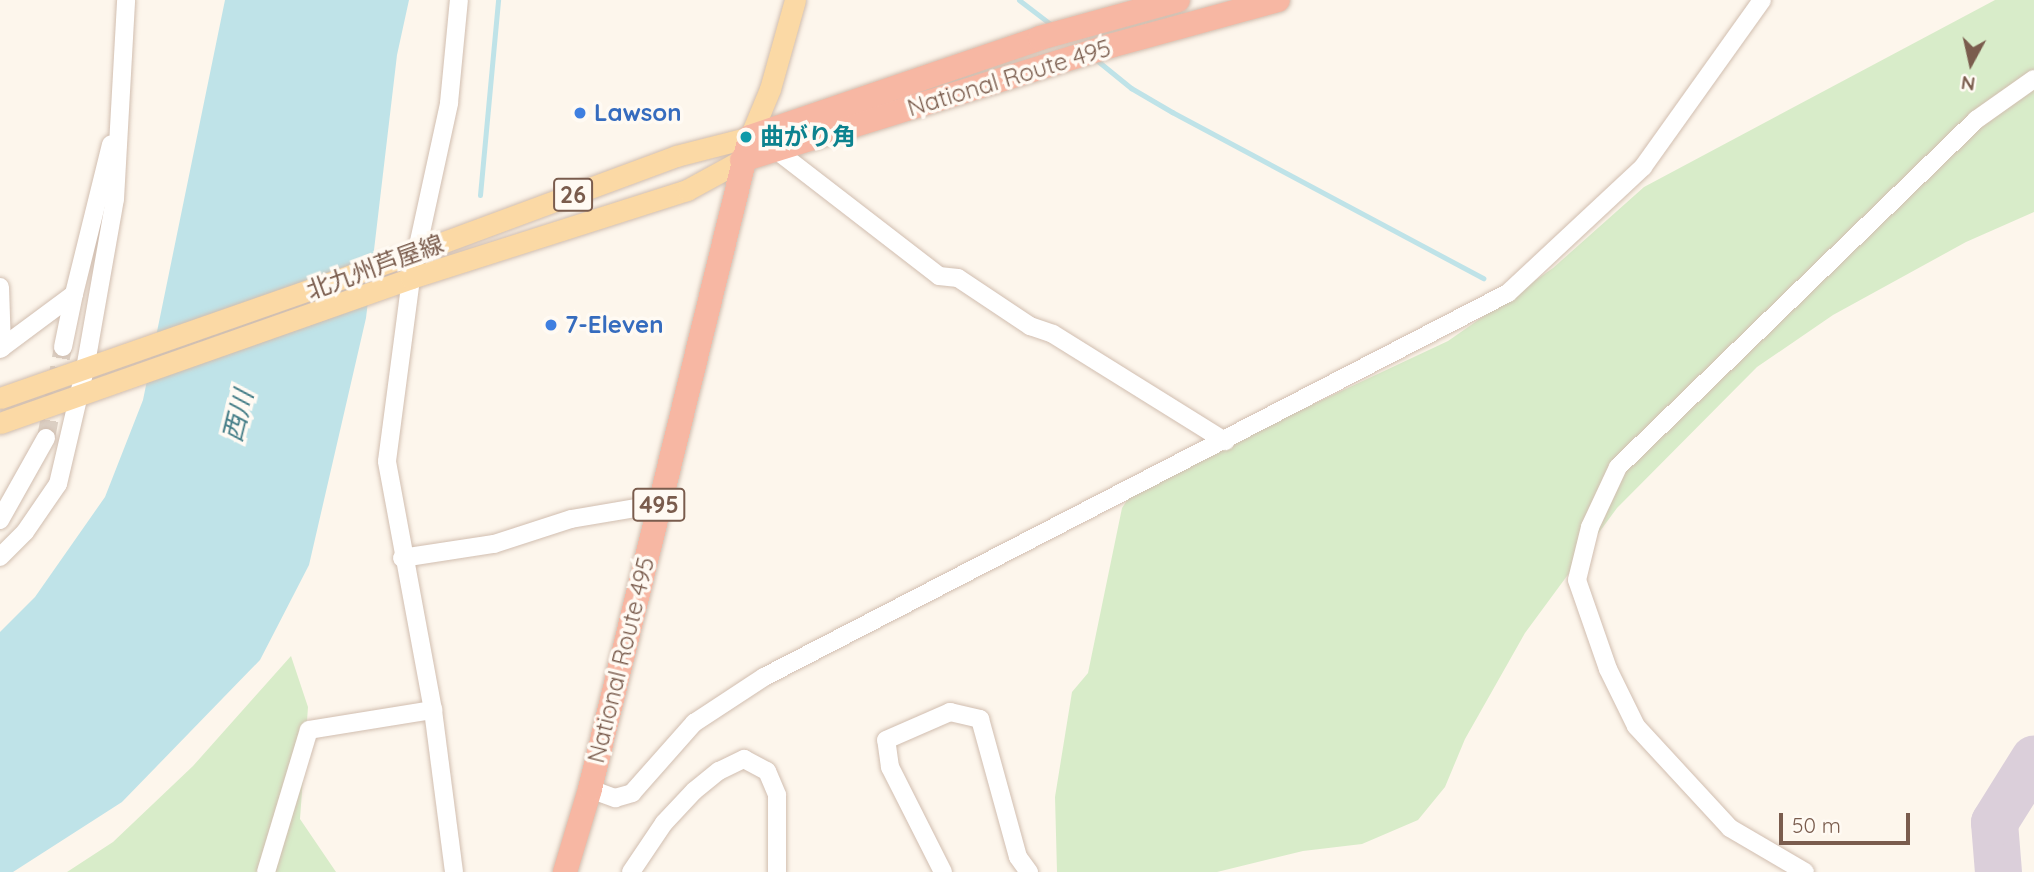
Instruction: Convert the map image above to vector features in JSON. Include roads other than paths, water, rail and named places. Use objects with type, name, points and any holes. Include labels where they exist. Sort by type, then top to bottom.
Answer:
[{"type":"highway","name":"National Route 495","points":[[565,872],[590,789],[742,160],[750,137],[1040,38],[1178,0]]},
{"type":"highway","name":"National Route 495","points":[[742,160],[1110,46],[1278,0]]},
{"type":"main road","points":[[750,137],[770,89],[795,0]]},
{"type":"main road","name":"北九州芦屋線","points":[[0,398],[407,256],[676,156],[750,137]]},
{"type":"main road","name":"北九州芦屋線","points":[[0,423],[402,282],[687,190],[742,160]]},
{"type":"street","points":[[0,557],[25,532],[58,484],[87,392],[115,199],[123,94],[126,0]]},
{"type":"street","points":[[454,872],[433,710],[402,558],[387,461],[402,282],[449,103],[459,0]]},
{"type":"street","points":[[590,789],[615,798],[632,793],[677,740],[720,703],[1508,293],[1643,167],[1762,0]]},
{"type":"street","points":[[1805,872],[1730,828],[1636,726],[1608,668],[1577,580],[1590,527],[1618,467],[1976,120],[2034,79]]},
{"type":"street","points":[[64,347],[74,294],[123,94]]},
{"type":"street","points":[[776,150],[939,276],[958,278],[1030,326],[1053,334],[1225,441]]},
{"type":"street","points":[[0,287],[1,348]]},
{"type":"street","points":[[1,348],[74,294]]},
{"type":"street","points":[[0,520],[46,438]]},
{"type":"street","points":[[402,558],[494,544],[571,519],[659,504]]},
{"type":"street","points":[[266,872],[309,730],[433,710]]},
{"type":"street","points":[[943,872],[890,767],[886,740],[950,712],[980,719],[1018,857],[1029,872]]},
{"type":"street","points":[[631,872],[664,823],[694,791],[719,771],[744,759],[767,771],[777,795],[777,872]]},
{"type":"water","name":"西川","points":[[225,0],[409,0],[397,55],[366,318],[309,565],[260,660],[122,802],[13,872],[0,872],[0,632],[35,597],[105,497],[143,400]]},
{"type":"waterway","points":[[480,195],[498,0]]},
{"type":"waterway","points":[[1019,0],[1053,26]]},
{"type":"waterway","points":[[1094,58],[1131,88],[1172,112],[1483,278]]},
{"type":"tunnel","points":[[46,438],[63,347]]},
{"type":"place","name":"Lawson","points":[[580,113]]},
{"type":"place","name":"曲がり角","points":[[746,137]]},
{"type":"place","name":"7-Eleven","points":[[551,325]]}]
